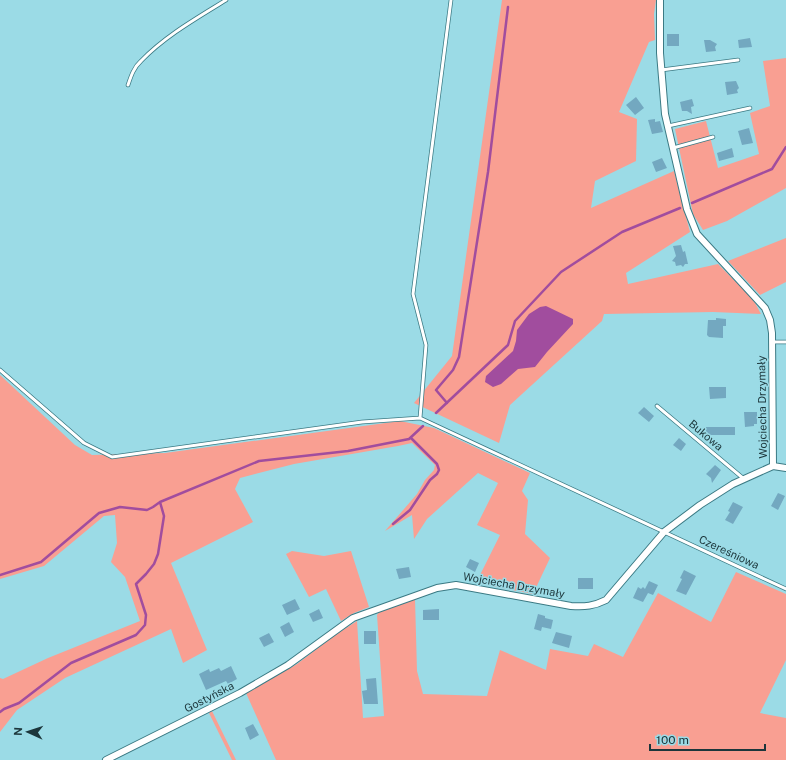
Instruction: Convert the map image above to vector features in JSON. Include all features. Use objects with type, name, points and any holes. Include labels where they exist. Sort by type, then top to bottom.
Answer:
[{"type":"street","name":"Wojciecha Drzymały","points":[[317,645],[353,618],[446,585],[456,585],[539,601],[581,607],[598,604],[606,600],[664,532],[700,505],[744,479],[773,466],[770,320],[765,308],[697,234],[687,209],[665,114],[659,26],[660,0]]},
{"type":"street","points":[[773,466],[786,468]]},
{"type":"street","name":"Gostyńska","points":[[106,760],[240,693],[288,665],[317,645]]},
{"type":"lane","points":[[128,85],[132,74],[140,61],[178,30],[226,0]]},
{"type":"lane","points":[[0,370],[84,443],[112,457],[362,422],[420,418],[426,345],[413,294],[451,0]]},
{"type":"lane","points":[[661,70],[738,60]]},
{"type":"lane","points":[[668,126],[750,108]]},
{"type":"lane","points":[[673,148],[713,137]]},
{"type":"lane","points":[[771,342],[786,342]]},
{"type":"lane","name":"Bukowa","points":[[657,406],[744,479]]},
{"type":"lane","name":"Czereśniowa","points":[[420,418],[786,589]]},
{"type":"shaded area","points":[[502,0],[656,0],[654,14],[655,40],[649,42],[619,112],[637,119],[636,161],[595,181],[591,208],[674,171],[690,232],[626,273],[628,284],[718,264],[753,299],[761,314],[713,312],[604,314],[602,321],[510,405],[499,443],[414,403],[452,356]]},
{"type":"shaded area","points":[[786,58],[786,188],[727,221],[703,230],[693,214],[675,129],[706,121],[718,168],[759,154],[750,113],[770,106],[763,61]]},
{"type":"shaded area","points":[[786,238],[786,282],[760,295],[728,261]]},
{"type":"shaded area","points":[[546,306],[573,319],[573,324],[535,367],[518,369],[501,384],[493,387],[485,382],[486,376],[513,351],[517,330],[529,314],[540,307]]},
{"type":"shaded area","points":[[0,375],[75,445],[92,455],[165,453],[400,421],[434,428],[530,473],[522,491],[528,500],[525,534],[550,558],[533,594],[476,583],[500,535],[477,525],[498,483],[478,473],[427,519],[414,539],[412,515],[385,531],[417,494],[425,480],[434,470],[435,465],[412,443],[294,464],[240,478],[235,489],[253,522],[171,563],[207,650],[183,663],[171,629],[65,678],[17,710],[0,732],[0,678],[3,679],[48,658],[140,621],[125,577],[111,562],[117,543],[115,515],[104,516],[44,566],[0,579]]},
{"type":"shaded area","points":[[292,551],[324,556],[351,551],[369,607],[354,613],[341,621],[326,589],[309,597],[286,554]]},
{"type":"shaded area","points":[[736,572],[786,594],[786,660],[760,713],[786,718],[786,760],[276,760],[246,693],[297,664],[335,635],[357,621],[363,718],[384,716],[377,615],[380,611],[415,599],[417,671],[423,694],[487,696],[500,650],[546,670],[550,649],[588,656],[594,644],[623,657],[658,593],[711,622]]},
{"type":"shaded area","points":[[212,711],[236,760],[232,760],[209,713]]},
{"type":"building","points":[[667,34],[679,34],[679,46],[667,46]]},
{"type":"building","points":[[750,38],[752,47],[739,48],[738,40]]},
{"type":"building","points":[[704,40],[710,40],[717,44],[715,47],[716,51],[706,52]]},
{"type":"building","points":[[736,81],[739,88],[737,90],[738,93],[727,95],[725,82]]},
{"type":"building","points":[[636,97],[644,108],[635,115],[626,105]]},
{"type":"building","points":[[692,99],[694,106],[691,107],[692,114],[687,111],[682,111],[680,102]]},
{"type":"building","points":[[655,119],[655,122],[660,121],[663,132],[652,134],[648,120]]},
{"type":"building","points":[[749,128],[753,143],[742,145],[738,131]]},
{"type":"building","points":[[732,148],[734,157],[719,161],[717,153]]},
{"type":"building","points":[[662,158],[667,168],[656,172],[652,162]]},
{"type":"building","points":[[681,245],[683,252],[685,251],[688,264],[685,264],[683,267],[681,265],[676,266],[675,262],[672,261],[676,256],[673,246]]},
{"type":"building","points":[[716,318],[726,319],[726,326],[723,326],[723,338],[709,337],[707,335],[708,320],[716,320]]},
{"type":"building","points":[[709,387],[726,387],[726,398],[710,399]]},
{"type":"building","points":[[644,407],[654,416],[649,422],[638,413]]},
{"type":"building","points":[[744,412],[757,412],[757,424],[754,424],[754,426],[745,427]]},
{"type":"building","points":[[706,427],[735,427],[735,435],[706,435]]},
{"type":"building","points":[[679,438],[686,444],[681,451],[673,445]]},
{"type":"building","points":[[715,465],[721,470],[712,483],[711,478],[706,474]]},
{"type":"building","points":[[778,493],[785,496],[778,510],[771,506]]},
{"type":"building","points":[[733,502],[743,507],[733,524],[725,520],[730,512],[728,511]]},
{"type":"building","points":[[470,559],[479,563],[475,572],[466,567]]},
{"type":"building","points":[[409,567],[411,577],[399,579],[396,569]]},
{"type":"building","points":[[684,570],[696,576],[686,595],[676,591],[682,579],[680,578]]},
{"type":"building","points":[[578,578],[593,578],[593,589],[578,589]]},
{"type":"building","points":[[649,581],[658,585],[653,595],[648,593],[643,602],[633,598],[638,587],[641,589],[643,587],[645,589]]},
{"type":"building","points":[[295,599],[300,609],[287,615],[282,605]]},
{"type":"building","points":[[319,609],[323,618],[313,622],[309,614]]},
{"type":"building","points":[[439,609],[439,620],[423,620],[423,610]]},
{"type":"building","points":[[538,614],[553,620],[551,629],[542,627],[541,631],[534,629]]},
{"type":"building","points":[[289,622],[294,632],[285,637],[280,627]]},
{"type":"building","points":[[364,631],[376,631],[376,644],[364,644]]},
{"type":"building","points":[[556,632],[572,636],[569,648],[552,643]]},
{"type":"building","points":[[269,633],[274,642],[264,647],[259,638]]},
{"type":"building","points":[[231,666],[237,679],[228,684],[226,681],[206,690],[199,674],[209,669],[210,672],[219,668],[221,671]]},
{"type":"building","points":[[376,678],[378,704],[364,704],[362,691],[367,690],[366,679]]},
{"type":"building","points":[[253,724],[259,735],[250,740],[245,728]]},
{"type":"waterway","points":[[447,403],[436,390],[453,370],[459,357],[488,172],[508,7]]},
{"type":"waterway","points":[[692,203],[772,169],[786,147]]},
{"type":"waterway","points":[[436,413],[508,345],[515,321],[561,272],[622,232],[680,208]]},
{"type":"waterway","points":[[0,712],[19,703],[71,663],[136,635],[145,625],[146,615],[136,584],[154,564],[158,554],[164,516],[160,502],[259,461],[348,451],[409,439],[423,426]]},
{"type":"waterway","points":[[393,524],[410,510],[430,480],[439,470],[437,464],[411,438]]},
{"type":"waterway","points":[[0,575],[41,562],[99,513],[120,507],[147,510],[160,502]]}]
